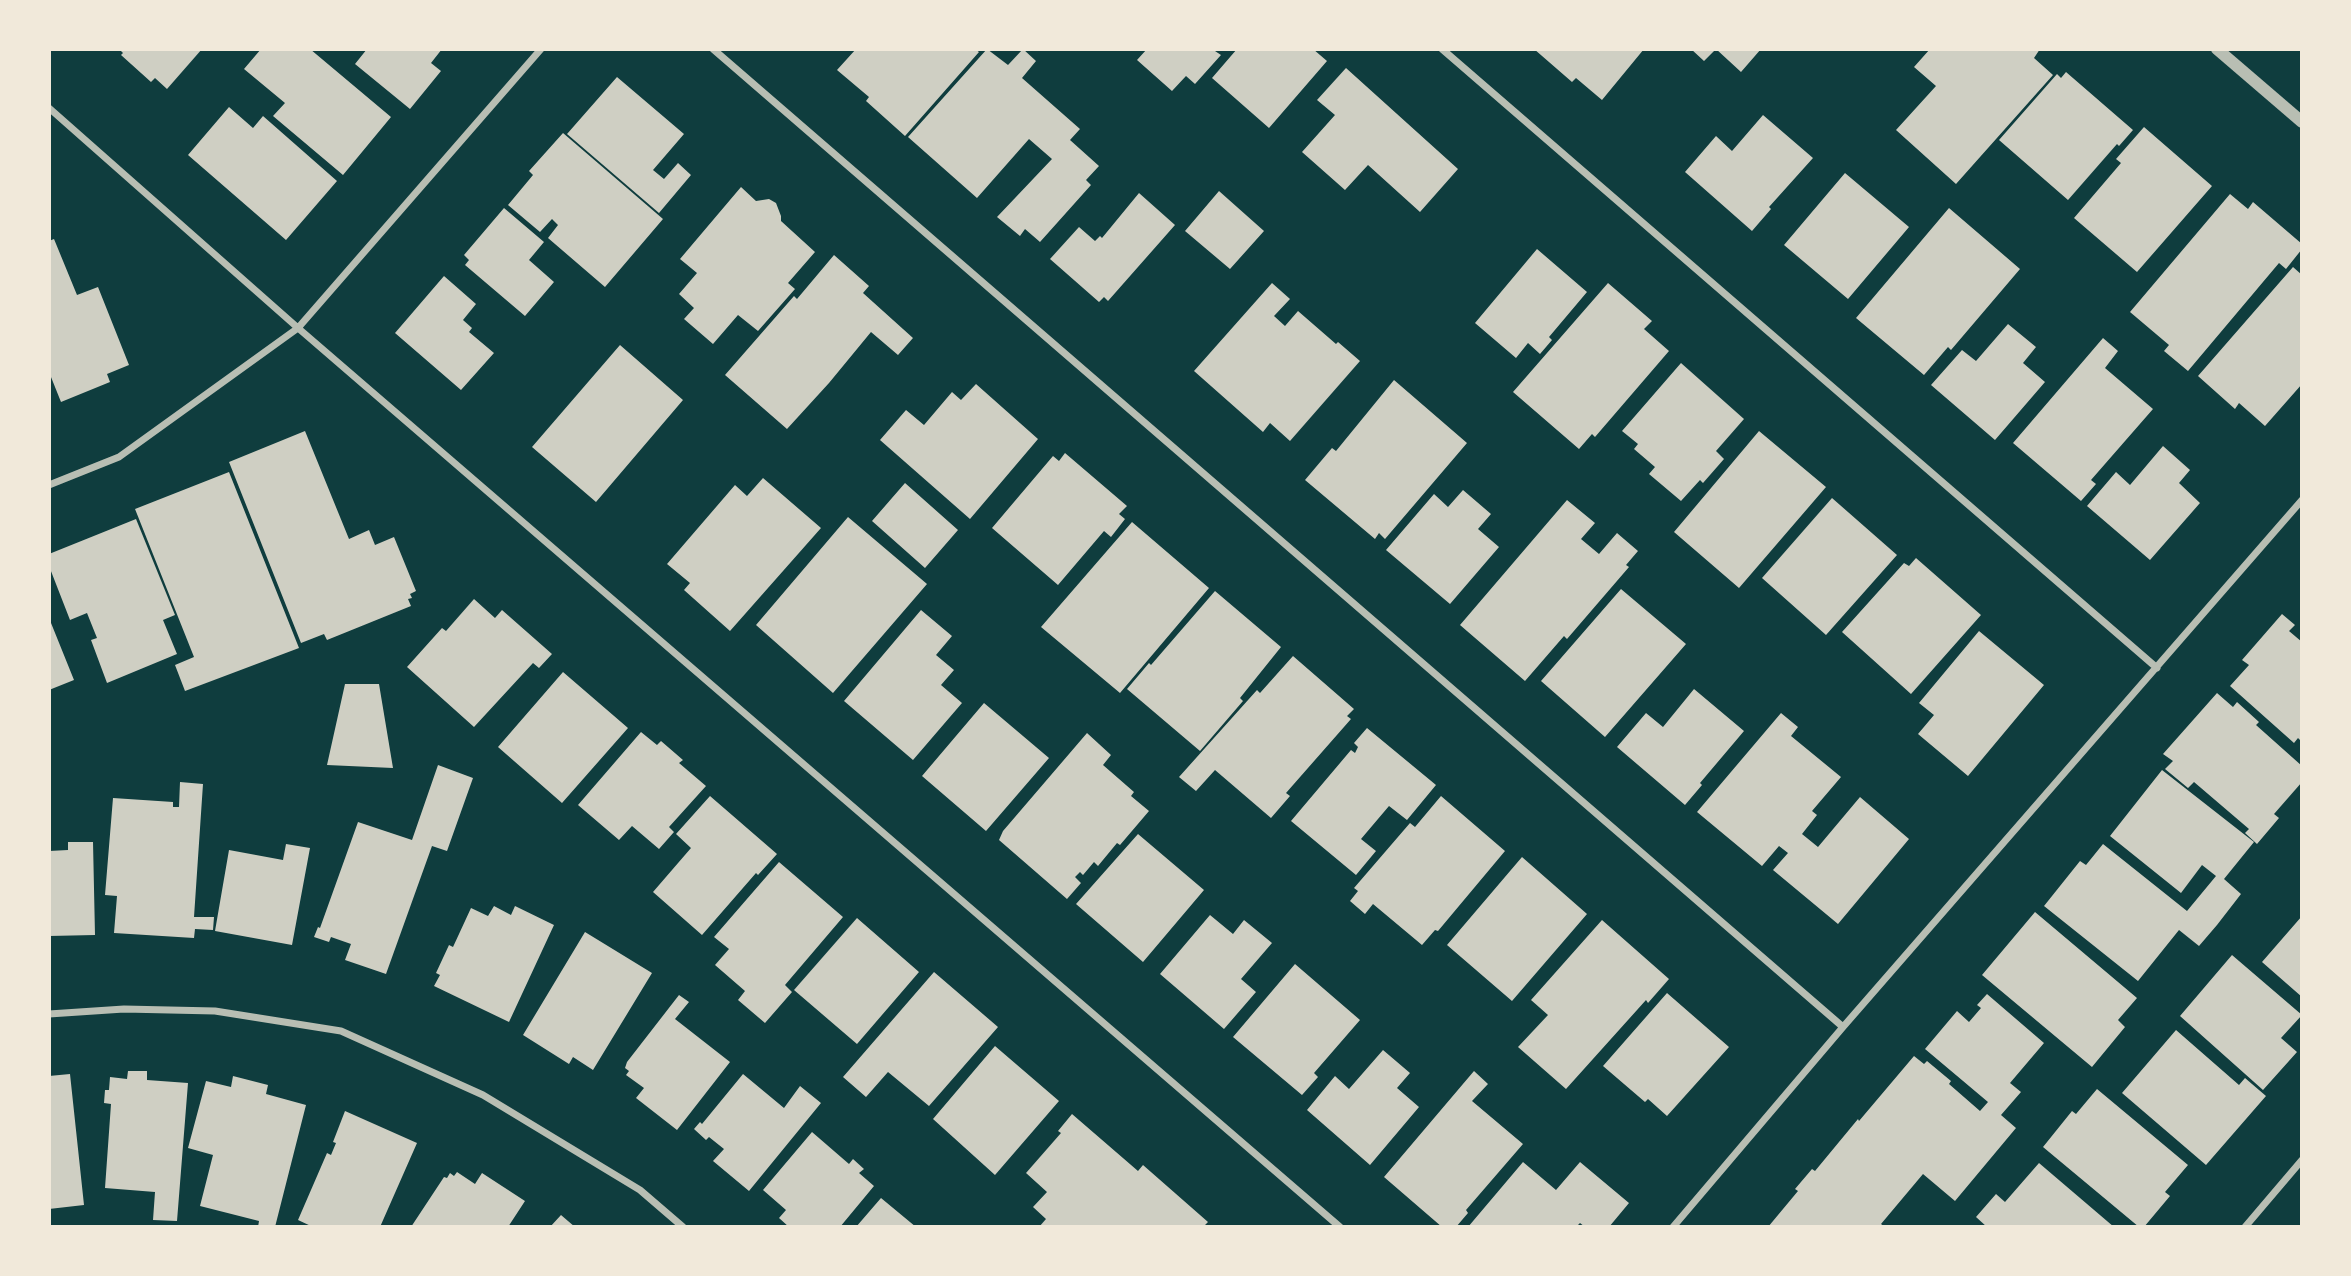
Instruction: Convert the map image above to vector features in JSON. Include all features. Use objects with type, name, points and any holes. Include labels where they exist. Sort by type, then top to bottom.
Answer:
[{"type":"street","points":[[49,485],[119,457],[298,328],[541,49]]},
{"type":"street","points":[[713,49],[1843,1027]]},
{"type":"street","points":[[1442,49],[2158,668]]},
{"type":"street","points":[[2217,49],[2302,122]]},
{"type":"street","points":[[49,108],[298,328],[1340,1227]]},
{"type":"street","points":[[1674,1227],[1843,1027],[2302,500]]},
{"type":"street","points":[[49,1014],[124,1009],[215,1011],[341,1031],[483,1095],[640,1190],[684,1227]]},
{"type":"street","points":[[2246,1227],[2302,1160]]},
{"type":"building","points":[[119,49],[202,49],[167,89],[155,78],[151,82],[121,55],[123,53]]},
{"type":"building","points":[[261,49],[310,49],[391,117],[343,175],[273,116],[285,103],[244,69]]},
{"type":"building","points":[[367,49],[442,49],[431,63],[441,71],[410,109],[355,64]]},
{"type":"building","points":[[856,49],[975,49],[979,52],[905,136],[866,101],[869,97],[837,70]]},
{"type":"building","points":[[987,49],[1008,65],[1023,49],[1036,61],[1022,78],[1080,129],[1070,140],[1099,166],[1086,180],[1091,185],[1040,242],[1025,229],[1020,236],[997,217],[1052,159],[1029,139],[977,198],[908,137]]},
{"type":"building","points":[[1147,49],[1212,49],[1221,55],[1195,84],[1186,76],[1172,91],[1137,60]]},
{"type":"building","points":[[1237,49],[1313,49],[1327,61],[1269,128],[1212,78]]},
{"type":"building","points":[[1534,49],[1644,49],[1602,100],[1576,78],[1572,82]]},
{"type":"building","points":[[1691,49],[1716,49],[1704,61]]},
{"type":"building","points":[[1716,49],[1761,49],[1741,72]]},
{"type":"building","points":[[1930,49],[2040,49],[2034,58],[2053,75],[1956,184],[1896,130],[1936,86],[1914,67]]},
{"type":"building","points":[[1346,68],[1458,169],[1420,212],[1368,165],[1345,190],[1302,152],[1335,115],[1317,100]]},
{"type":"building","points":[[2066,72],[2133,130],[2119,146],[2117,144],[2068,200],[1999,140],[2057,74],[2061,78]]},
{"type":"building","points":[[617,77],[684,134],[653,170],[664,179],[678,163],[691,175],[659,213],[567,134]]},
{"type":"building","points":[[229,107],[253,128],[263,116],[337,181],[286,240],[188,155]]},
{"type":"building","points":[[1763,115],[1813,158],[1769,207],[1771,209],[1752,231],[1685,172],[1716,136],[1732,151]]},
{"type":"building","points":[[2144,127],[2212,186],[2137,272],[2074,218],[2121,163],[2116,159]]},
{"type":"building","points":[[563,133],[663,219],[605,287],[548,238],[558,225],[552,219],[540,232],[508,205],[533,175],[529,171]]},
{"type":"building","points":[[1845,173],[1909,227],[1848,299],[1784,245]]},
{"type":"building","points":[[741,187],[756,201],[769,199],[776,203],[781,221],[815,252],[788,283],[795,289],[758,331],[738,315],[713,344],[684,319],[694,308],[679,294],[697,273],[680,259]]},
{"type":"building","points":[[1219,191],[1264,231],[1230,269],[1185,231]]},
{"type":"building","points":[[1139,193],[1175,225],[1108,301],[1104,297],[1099,302],[1050,259],[1079,227],[1095,241],[1100,236],[1102,238]]},
{"type":"building","points":[[2230,194],[2248,209],[2253,202],[2302,244],[2302,249],[2286,269],[2279,263],[2188,371],[2164,351],[2169,345],[2130,312]]},
{"type":"building","points":[[504,208],[544,242],[529,260],[554,282],[525,316],[465,265],[469,260],[464,255]]},
{"type":"building","points":[[1949,208],[2020,269],[1951,350],[1948,347],[1924,375],[1856,318]]},
{"type":"building","points":[[54,239],[77,295],[98,287],[129,365],[107,374],[110,382],[61,402],[49,372],[49,241]]},
{"type":"building","points":[[1537,249],[1587,292],[1549,337],[1552,340],[1540,354],[1528,343],[1516,358],[1475,323]]},
{"type":"building","points":[[834,255],[869,286],[863,293],[913,338],[898,355],[871,332],[787,429],[725,375],[794,296],[797,299]]},
{"type":"building","points":[[2293,267],[2302,275],[2302,384],[2265,426],[2239,403],[2235,409],[2198,376]]},
{"type":"building","points":[[444,276],[476,304],[463,320],[472,328],[469,332],[494,353],[461,390],[395,333]]},
{"type":"building","points":[[1272,283],[1290,299],[1274,316],[1285,326],[1298,311],[1360,361],[1290,441],[1270,423],[1263,432],[1194,371]]},
{"type":"building","points":[[1608,283],[1652,321],[1644,329],[1669,351],[1595,437],[1592,434],[1579,449],[1513,392]]},
{"type":"building","points":[[2008,324],[2036,347],[2023,363],[2045,382],[1995,440],[1931,385],[1962,350],[1976,361]]},
{"type":"building","points":[[2103,338],[2118,351],[2105,368],[2153,409],[2091,480],[2096,484],[2081,501],[2013,443]]},
{"type":"building","points":[[620,345],[683,400],[596,502],[532,447]]},
{"type":"building","points":[[1681,363],[1744,419],[1716,451],[1724,459],[1703,483],[1700,480],[1681,501],[1649,474],[1655,467],[1634,449],[1638,444],[1622,431]]},
{"type":"building","points":[[1394,380],[1467,443],[1385,539],[1379,533],[1375,539],[1305,480],[1332,448],[1336,451]]},
{"type":"building","points":[[976,384],[1038,439],[970,519],[880,440],[906,410],[924,425],[952,392],[961,400]]},
{"type":"building","points":[[305,431],[349,539],[369,530],[375,545],[394,537],[416,591],[410,594],[412,598],[408,599],[411,606],[327,640],[324,634],[301,643],[229,462]]},
{"type":"building","points":[[1759,431],[1826,487],[1739,588],[1674,532]]},
{"type":"building","points":[[2163,446],[2190,470],[2179,483],[2200,503],[2150,560],[2087,506],[2116,472],[2130,485]]},
{"type":"building","points":[[1065,453],[1127,506],[1119,514],[1125,519],[1111,537],[1104,531],[1058,585],[992,528],[1053,456],[1059,461]]},
{"type":"building","points":[[229,472],[299,648],[185,691],[175,665],[194,657],[135,509]]},
{"type":"building","points":[[763,478],[821,528],[730,631],[684,590],[690,583],[667,564],[735,485],[747,496]]},
{"type":"building","points":[[905,483],[958,530],[925,568],[872,521]]},
{"type":"building","points":[[1463,490],[1491,514],[1478,529],[1499,547],[1450,604],[1386,550],[1434,494],[1448,507]]},
{"type":"building","points":[[1832,498],[1897,555],[1826,635],[1762,578]]},
{"type":"building","points":[[1567,500],[1595,523],[1581,539],[1599,554],[1617,533],[1638,551],[1626,565],[1629,567],[1567,639],[1564,636],[1525,681],[1460,625]]},
{"type":"building","points":[[848,517],[927,584],[833,693],[756,625]]},
{"type":"building","points":[[136,519],[175,615],[163,620],[177,654],[107,683],[91,640],[97,638],[87,613],[70,620],[49,566],[49,554]]},
{"type":"building","points":[[1132,522],[1209,588],[1120,693],[1041,627]]},
{"type":"building","points":[[1916,558],[1981,615],[1911,694],[1842,632],[1904,563],[1909,566]]},
{"type":"building","points":[[1621,589],[1686,644],[1605,737],[1541,681]]},
{"type":"building","points":[[1215,591],[1281,647],[1240,698],[1243,701],[1200,751],[1127,689]]},
{"type":"building","points":[[474,599],[495,618],[502,610],[552,654],[539,668],[533,663],[474,727],[407,667],[442,628],[446,631]]},
{"type":"building","points":[[921,610],[952,636],[936,655],[954,670],[941,685],[962,703],[913,760],[844,701]]},
{"type":"building","points":[[2282,614],[2295,625],[2289,631],[2302,642],[2302,742],[2298,738],[2294,743],[2230,686],[2249,665],[2242,660]]},
{"type":"building","points":[[49,618],[74,680],[49,690]]},
{"type":"building","points":[[1979,631],[2044,685],[1968,776],[1918,734],[1934,715],[1919,703]]},
{"type":"building","points":[[1293,656],[1354,709],[1347,716],[1351,719],[1286,793],[1290,796],[1271,818],[1215,770],[1196,791],[1179,777],[1257,690],[1260,693]]},
{"type":"building","points":[[563,672],[628,728],[562,803],[498,747]]},
{"type":"building","points":[[345,684],[379,684],[393,768],[327,765]]},
{"type":"building","points":[[1694,689],[1744,731],[1685,805],[1617,747],[1646,713],[1663,727]]},
{"type":"building","points":[[2217,693],[2233,707],[2237,702],[2259,722],[2256,725],[2302,766],[2302,782],[2274,814],[2279,818],[2257,844],[2245,833],[2249,829],[2194,782],[2188,788],[2165,769],[2173,761],[2163,754]]},
{"type":"building","points":[[984,703],[1049,758],[986,831],[922,776]]},
{"type":"building","points":[[1781,713],[1798,727],[1791,736],[1841,777],[1812,811],[1817,815],[1802,834],[1818,847],[1860,797],[1909,839],[1838,924],[1773,870],[1788,853],[1779,846],[1762,866],[1697,812]]},
{"type":"building","points":[[1367,728],[1436,785],[1407,820],[1389,806],[1361,839],[1376,851],[1356,875],[1291,821],[1351,750],[1355,753],[1358,747],[1354,743]]},
{"type":"building","points":[[641,732],[657,745],[661,741],[683,760],[679,763],[706,786],[669,827],[674,832],[659,849],[632,826],[619,840],[578,805]]},
{"type":"building","points":[[1087,733],[1111,755],[1103,765],[1134,792],[1131,796],[1149,811],[1098,866],[1094,862],[1083,875],[1080,872],[1075,877],[1081,883],[1067,899],[999,840],[1003,831]]},
{"type":"building","points":[[438,765],[473,778],[447,851],[432,846],[386,974],[345,960],[351,944],[331,937],[329,942],[314,937],[318,927],[320,928],[358,822],[412,840]]},
{"type":"building","points":[[2162,770],[2254,842],[2224,879],[2241,894],[2217,925],[2199,946],[2179,930],[2138,981],[2044,906],[2080,861],[2086,865],[2103,844],[2187,911],[2216,876],[2202,865],[2181,893],[2110,836]]},
{"type":"building","points":[[180,782],[203,784],[194,917],[214,917],[213,930],[195,929],[194,938],[114,933],[117,896],[105,895],[113,798],[173,802],[173,807],[179,807]]},
{"type":"building","points":[[710,796],[777,854],[758,875],[756,873],[702,935],[653,892],[691,848],[676,834]]},
{"type":"building","points":[[1441,796],[1505,851],[1438,931],[1435,930],[1422,945],[1373,904],[1365,914],[1350,901],[1358,891],[1354,888],[1410,823],[1415,827]]},
{"type":"building","points":[[1138,834],[1204,890],[1143,962],[1076,904]]},
{"type":"building","points":[[68,842],[93,842],[95,935],[49,936],[49,851],[68,850]]},
{"type":"building","points":[[286,844],[310,848],[292,945],[215,931],[229,850],[283,860]]},
{"type":"building","points":[[1522,857],[1587,914],[1512,1001],[1447,945]]},
{"type":"building","points":[[779,862],[843,917],[785,985],[792,992],[765,1023],[738,1000],[745,991],[715,965],[729,949],[714,937]]},
{"type":"building","points":[[494,906],[511,915],[515,906],[554,925],[509,1022],[434,986],[440,975],[436,973],[449,945],[453,947],[471,908],[488,916]]},
{"type":"building","points":[[2035,912],[2137,998],[2118,1020],[2125,1027],[2092,1067],[1982,975]]},
{"type":"building","points":[[1210,915],[1233,934],[1244,920],[1272,943],[1241,979],[1256,992],[1224,1029],[1160,974]]},
{"type":"building","points":[[2302,916],[2302,997],[2262,962]]},
{"type":"building","points":[[857,918],[919,972],[857,1044],[794,990]]},
{"type":"building","points":[[1602,920],[1669,979],[1648,1003],[1646,1000],[1566,1089],[1518,1047],[1548,1015],[1531,1000]]},
{"type":"building","points":[[585,932],[652,973],[593,1070],[573,1057],[569,1064],[523,1035]]},
{"type":"building","points":[[2232,955],[2302,1015],[2281,1038],[2297,1052],[2263,1090],[2180,1016]]},
{"type":"building","points":[[1295,964],[1360,1020],[1314,1073],[1318,1077],[1302,1095],[1233,1037]]},
{"type":"building","points":[[934,972],[998,1027],[929,1106],[888,1072],[866,1097],[843,1077]]},
{"type":"building","points":[[1667,993],[1729,1047],[1667,1116],[1648,1099],[1645,1102],[1603,1066]]},
{"type":"building","points":[[1987,994],[2044,1043],[2010,1083],[2021,1092],[2001,1115],[2016,1128],[1955,1201],[1923,1174],[1881,1224],[1885,1227],[1768,1227],[1798,1191],[1795,1189],[1812,1169],[1815,1171],[1914,1056],[1924,1064],[1927,1061],[1951,1081],[1949,1084],[1980,1111],[1988,1102],[1925,1049],[1957,1011],[1969,1022],[1981,1008],[1977,1005]]},
{"type":"building","points":[[679,995],[689,1002],[675,1019],[730,1062],[677,1130],[636,1098],[644,1088],[626,1075],[629,1071],[625,1068]]},
{"type":"building","points":[[2176,1030],[2239,1085],[2245,1078],[2266,1096],[2206,1165],[2122,1093]]},
{"type":"building","points":[[995,1046],[1059,1101],[995,1175],[933,1119]]},
{"type":"building","points":[[1383,1050],[1410,1073],[1397,1088],[1419,1107],[1370,1165],[1307,1110],[1335,1076],[1349,1089]]},
{"type":"building","points":[[128,1071],[147,1071],[147,1080],[188,1083],[177,1221],[153,1220],[155,1192],[105,1188],[111,1104],[104,1103],[105,1090],[109,1090],[110,1077],[127,1079]]},
{"type":"building","points":[[1474,1071],[1488,1084],[1472,1101],[1523,1144],[1466,1210],[1468,1213],[1456,1227],[1442,1227],[1384,1177]]},
{"type":"building","points":[[70,1074],[84,1205],[49,1209],[49,1076]]},
{"type":"building","points":[[743,1074],[784,1108],[800,1086],[821,1103],[749,1191],[713,1161],[724,1149],[709,1137],[706,1140],[694,1129],[700,1122],[702,1124]]},
{"type":"building","points":[[233,1076],[268,1085],[266,1094],[306,1105],[275,1227],[258,1227],[259,1221],[200,1206],[213,1155],[188,1148],[206,1081],[231,1087]]},
{"type":"building","points":[[2097,1089],[2188,1165],[2165,1192],[2170,1196],[2144,1227],[2139,1227],[2043,1147],[2072,1111],[2076,1114]]},
{"type":"building","points":[[345,1111],[417,1143],[380,1227],[313,1227],[298,1220],[327,1153],[331,1155]]},
{"type":"building","points":[[1072,1114],[1138,1171],[1143,1165],[1208,1222],[1203,1227],[1039,1227],[1046,1219],[1033,1207],[1047,1192],[1026,1173],[1061,1133],[1058,1131]]},
{"type":"building","points":[[812,1132],[849,1164],[853,1159],[864,1169],[859,1173],[874,1186],[840,1227],[789,1227],[779,1218],[786,1210],[763,1190]]},
{"type":"building","points":[[1523,1162],[1556,1190],[1580,1162],[1629,1203],[1609,1227],[1585,1227],[1580,1223],[1576,1227],[1468,1227]]},
{"type":"building","points":[[2039,1163],[2114,1227],[1987,1227],[1976,1217],[1996,1194],[2005,1202]]},
{"type":"building","points":[[457,1172],[475,1184],[482,1173],[525,1201],[508,1227],[411,1227],[444,1177],[447,1178],[450,1173],[454,1176]]},
{"type":"building","points":[[881,1198],[916,1227],[856,1227]]},
{"type":"building","points":[[561,1215],[575,1227],[550,1227]]}]
